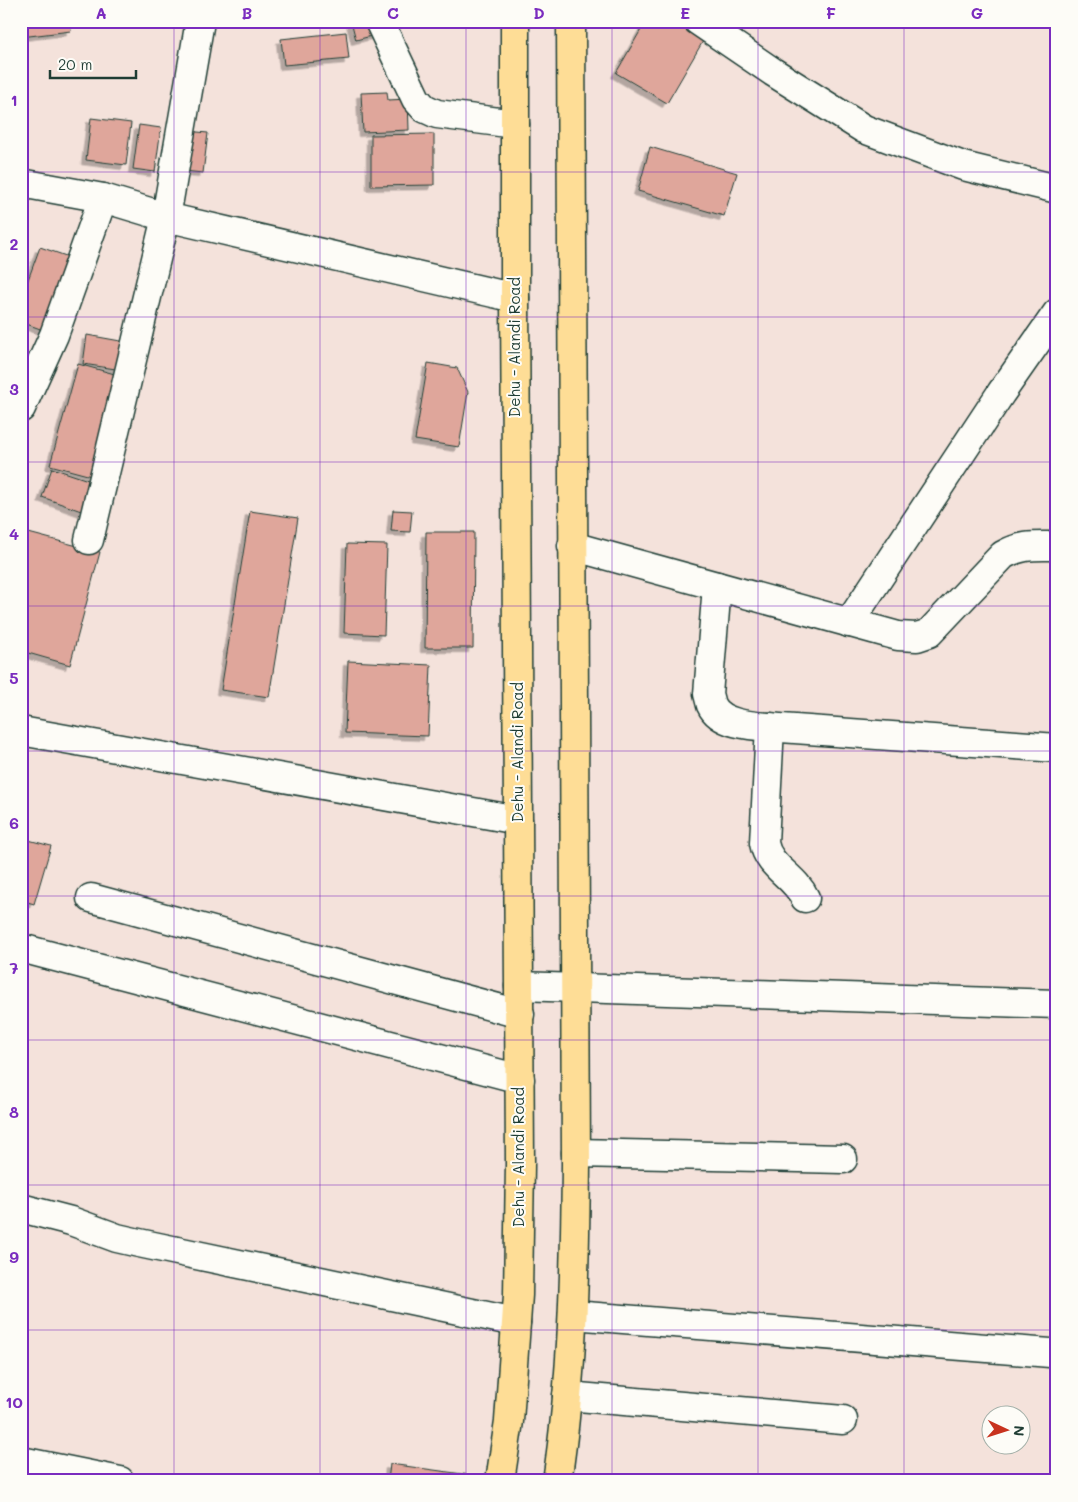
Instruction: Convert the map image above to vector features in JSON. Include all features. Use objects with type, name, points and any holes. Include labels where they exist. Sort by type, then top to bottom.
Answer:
[{"type":"main road","name":"Dehu - Alandi Road","points":[[500,1481],[509,1422],[516,1322],[520,1174],[515,21]]},
{"type":"main road","points":[[557,1481],[565,1428],[573,1315],[576,1153],[571,21]]},
{"type":"street","points":[[89,540],[166,217],[200,21]]},
{"type":"street","points":[[379,21],[416,99],[424,108],[437,114],[514,124]]},
{"type":"street","points":[[698,21],[773,72],[864,129],[962,166],[1054,183]]},
{"type":"street","points":[[21,183],[103,198],[166,217],[515,298]]},
{"type":"street","points":[[21,408],[54,335],[103,198]]},
{"type":"street","points":[[849,623],[1001,393],[1057,313]]},
{"type":"street","points":[[572,546],[898,636],[917,637],[929,633],[1003,554],[1014,548],[1057,546]]},
{"type":"street","points":[[716,586],[708,694],[712,707],[720,716],[738,724],[1057,748]]},
{"type":"street","points":[[770,727],[764,843],[766,853],[795,882],[805,898]]},
{"type":"street","points":[[21,731],[518,820]]},
{"type":"street","points":[[91,898],[520,1014]]},
{"type":"street","points":[[21,948],[520,1080]]},
{"type":"street","points":[[519,986],[1057,1004]]},
{"type":"street","points":[[576,1153],[843,1159]]},
{"type":"street","points":[[21,1208],[72,1221],[117,1238],[516,1322]]},
{"type":"street","points":[[573,1315],[1050,1353]]},
{"type":"street","points":[[567,1396],[843,1420]]},
{"type":"street","points":[[21,1461],[120,1481]]},
{"type":"building","points":[[21,21],[70,21],[71,31],[21,37]]},
{"type":"building","points":[[351,21],[376,21],[379,34],[356,40]]},
{"type":"building","points":[[646,21],[680,21],[706,36],[667,103],[616,73]]},
{"type":"building","points":[[346,32],[349,59],[284,65],[281,39]]},
{"type":"building","points":[[387,92],[388,100],[408,99],[409,130],[363,132],[361,93]]},
{"type":"building","points":[[91,118],[131,123],[126,165],[86,160]]},
{"type":"building","points":[[139,125],[161,128],[155,172],[133,169]]},
{"type":"building","points":[[187,131],[208,133],[203,173],[183,171]]},
{"type":"building","points":[[434,134],[434,185],[371,186],[371,135]]},
{"type":"building","points":[[650,147],[737,173],[724,216],[638,191]]},
{"type":"building","points":[[40,247],[69,257],[43,330],[21,322],[21,299]]},
{"type":"building","points":[[87,335],[126,342],[122,370],[83,364]]},
{"type":"building","points":[[428,363],[457,368],[468,392],[459,447],[415,440]]},
{"type":"building","points":[[78,364],[122,376],[95,477],[50,465]]},
{"type":"building","points":[[52,468],[94,482],[84,512],[42,497]]},
{"type":"building","points":[[393,510],[412,511],[410,532],[391,531]]},
{"type":"building","points":[[250,511],[298,518],[269,697],[221,690]]},
{"type":"building","points":[[21,531],[100,552],[70,665],[21,651]]},
{"type":"building","points":[[426,532],[474,532],[473,648],[425,648]]},
{"type":"building","points":[[347,544],[387,545],[384,635],[344,633]]},
{"type":"building","points":[[348,661],[431,665],[428,736],[345,733]]},
{"type":"building","points":[[21,838],[51,846],[34,904],[21,900]]},
{"type":"building","points":[[390,1464],[470,1475],[470,1481],[388,1481]]}]
